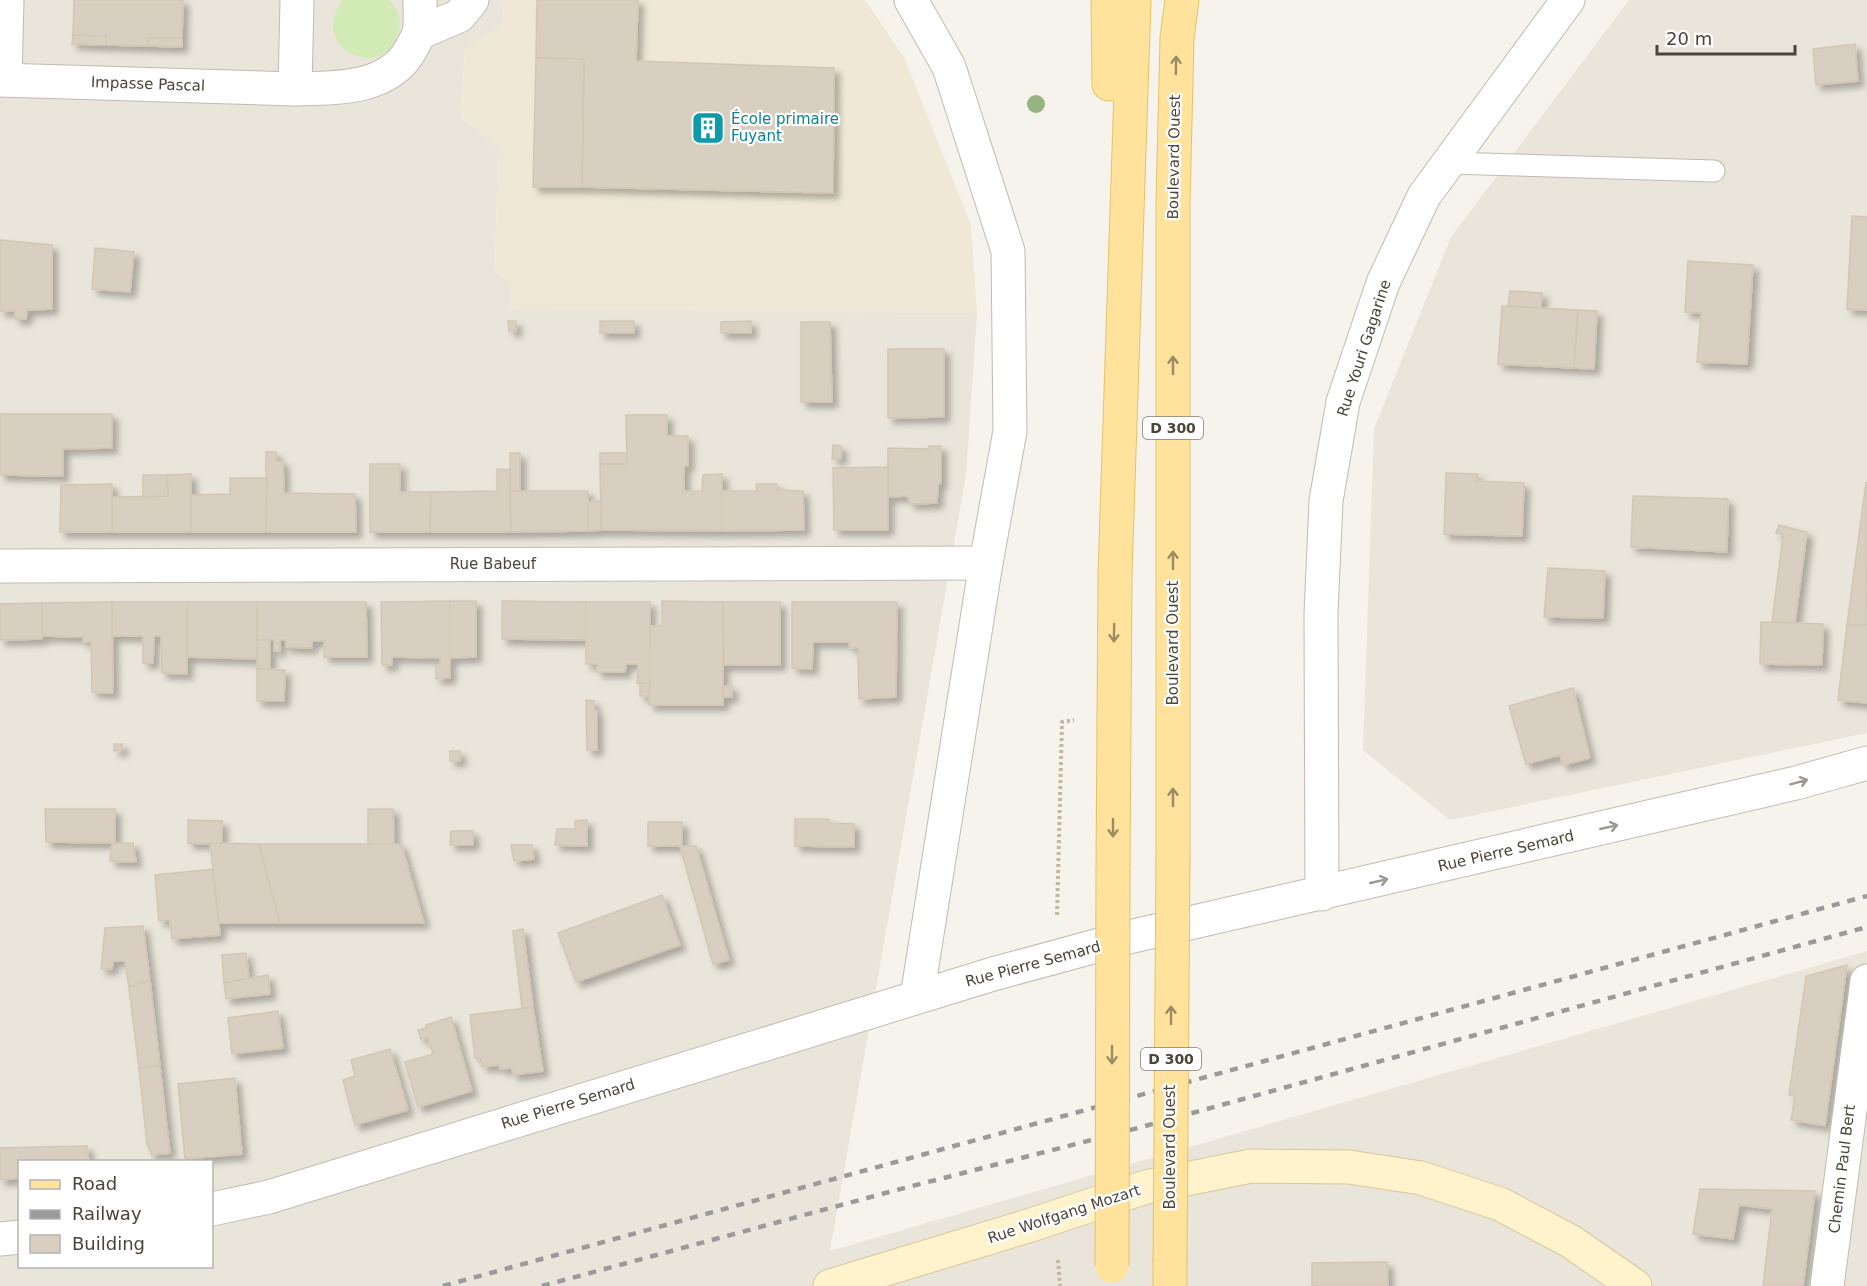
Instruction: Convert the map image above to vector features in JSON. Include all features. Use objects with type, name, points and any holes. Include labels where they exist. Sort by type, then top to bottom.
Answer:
[{"type":"main road","points":[[1108,0],[1115,574],[1112,1276]]},
{"type":"main road","points":[[1115,574],[1134,0]]},
{"type":"main road","name":"Boulevard Ouest","points":[[1170,1274],[1173,856],[1173,204],[1177,38],[1182,0]]},
{"type":"street","points":[[2,80],[7,0]]},
{"type":"street","points":[[295,89],[297,0]]},
{"type":"street","name":"Impasse Pascal","points":[[2,80],[295,89],[329,89],[363,85],[381,77],[405,60],[419,33],[420,0]]},
{"type":"street","points":[[419,33],[459,16],[472,0]]},
{"type":"street","points":[[911,0],[949,67],[1008,251],[1010,431],[986,563],[917,997]]},
{"type":"street","name":"Rue Youri Gagarine","points":[[1322,894],[1322,614],[1326,501],[1343,402],[1383,284],[1424,196],[1568,0]]},
{"type":"street","name":"Rue Babeuf","points":[[0,566],[986,563]]},
{"type":"street","name":"Rue Pierre Semard","points":[[213,1209],[269,1197],[917,997],[1129,937],[1796,783],[1867,763]]},
{"type":"street","name":"Chemin Paul Bert","points":[[1827,1286],[1867,981]]},
{"type":"street","name":"Rue Wolfgang Mozart","points":[[830,1286],[1031,1225],[1146,1187],[1251,1166],[1349,1167],[1421,1178],[1500,1204],[1570,1241],[1635,1286]]},
{"type":"street","points":[[0,1239],[18,1237]]},
{"type":"lane","points":[[1449,163],[1714,171]]},
{"type":"path","points":[[1056,957],[1062,722],[1114,714]]},
{"type":"shaded area","points":[[0,0],[504,0],[503,23],[465,49],[461,118],[498,147],[495,272],[511,282],[511,309],[977,313],[966,475],[830,1251],[1867,951],[1867,1286],[0,1286]]},
{"type":"shaded area","points":[[504,0],[865,0],[904,57],[971,225],[977,313],[511,310],[511,282],[495,272],[498,147],[461,119],[465,49],[503,23]]},
{"type":"shaded area","points":[[1629,0],[1867,0],[1867,733],[1450,820],[1363,750],[1374,429],[1451,237]]},
{"type":"green space","points":[[343,0],[389,0],[400,22],[392,47],[380,56],[366,58],[353,54],[341,46],[334,34],[334,18]]},
{"type":"building","points":[[74,0],[183,0],[182,38],[149,38],[148,46],[106,45],[106,36],[73,35]]},
{"type":"building","name":"École primaire Fuyant","points":[[537,0],[638,0],[636,61],[834,68],[833,193],[582,187],[584,59],[536,58]]},
{"type":"building","points":[[73,35],[106,36],[106,45],[72,44]]},
{"type":"building","points":[[149,38],[182,38],[182,47],[148,46]]},
{"type":"building","points":[[1855,44],[1858,81],[1816,85],[1813,49]]},
{"type":"building","points":[[536,58],[584,59],[582,187],[533,187]]},
{"type":"building","points":[[1852,216],[1867,217],[1867,310],[1847,309]]},
{"type":"building","points":[[0,240],[52,245],[52,309],[27,310],[26,319],[15,319],[15,311],[0,311]]},
{"type":"building","points":[[95,248],[134,252],[130,292],[92,289]]},
{"type":"building","points":[[1688,261],[1753,265],[1747,364],[1697,362],[1701,313],[1685,312]]},
{"type":"building","points":[[1510,291],[1542,293],[1541,308],[1508,306]]},
{"type":"building","points":[[1502,306],[1578,310],[1574,368],[1498,364]]},
{"type":"building","points":[[1578,310],[1597,311],[1594,369],[1574,368]]},
{"type":"building","points":[[508,321],[516,321],[516,331],[509,331]]},
{"type":"building","points":[[600,321],[634,321],[634,333],[600,333]]},
{"type":"building","points":[[751,321],[751,333],[721,333],[721,322]]},
{"type":"building","points":[[801,322],[830,322],[832,402],[801,402]]},
{"type":"building","points":[[888,349],[944,349],[944,417],[888,418]]},
{"type":"building","points":[[0,414],[112,414],[112,448],[63,449],[63,476],[0,475]]},
{"type":"building","points":[[626,415],[667,415],[667,436],[688,436],[688,466],[684,466],[684,491],[702,491],[703,475],[722,474],[722,531],[601,530],[600,464],[627,464]]},
{"type":"building","points":[[833,445],[841,446],[841,459],[832,459]]},
{"type":"building","points":[[929,446],[941,446],[941,483],[938,485],[937,503],[911,504],[907,496],[888,497],[888,448],[929,449]]},
{"type":"building","points":[[266,452],[276,452],[276,461],[283,461],[284,493],[355,494],[356,532],[266,532]]},
{"type":"building","points":[[510,453],[520,453],[520,491],[510,491]]},
{"type":"building","points":[[600,453],[627,453],[627,464],[600,464]]},
{"type":"building","points":[[370,464],[400,464],[400,492],[431,492],[430,532],[370,532]]},
{"type":"building","points":[[888,467],[888,530],[834,530],[833,468]]},
{"type":"building","points":[[497,469],[510,470],[511,532],[430,532],[431,492],[497,491]]},
{"type":"building","points":[[1446,473],[1478,474],[1476,481],[1524,483],[1522,536],[1444,534]]},
{"type":"building","points":[[191,474],[191,532],[112,532],[112,497],[168,496],[167,475]]},
{"type":"building","points":[[143,475],[167,475],[168,496],[143,497]]},
{"type":"building","points":[[230,478],[267,478],[266,532],[191,532],[191,495],[230,494]]},
{"type":"building","points":[[1866,482],[1867,625],[1847,625]]},
{"type":"building","points":[[112,484],[112,532],[60,532],[61,485]]},
{"type":"building","points":[[756,484],[777,484],[777,490],[803,491],[804,530],[722,531],[722,491],[757,491]]},
{"type":"building","points":[[510,491],[588,491],[588,531],[511,532]]},
{"type":"building","points":[[1633,496],[1728,499],[1727,552],[1631,547]]},
{"type":"building","points":[[601,501],[601,530],[588,531],[588,502]]},
{"type":"building","points":[[1779,525],[1807,532],[1795,623],[1772,622],[1783,535],[1776,533]]},
{"type":"building","points":[[1548,568],[1605,571],[1603,618],[1544,617]]},
{"type":"building","points":[[450,601],[450,678],[436,679],[436,665],[440,665],[440,658],[392,657],[392,665],[382,665],[381,602]]},
{"type":"building","points":[[450,601],[476,601],[476,657],[450,658]]},
{"type":"building","points":[[502,601],[586,602],[587,640],[502,639]]},
{"type":"building","points":[[662,601],[723,602],[723,705],[649,705],[650,626],[662,626]]},
{"type":"building","points":[[112,602],[187,602],[187,674],[162,673],[161,636],[154,636],[153,663],[143,663],[143,636],[112,636]]},
{"type":"building","points":[[112,602],[113,693],[92,692],[91,642],[83,642],[83,637],[42,636],[42,603]]},
{"type":"building","points":[[187,602],[257,602],[257,659],[187,657]]},
{"type":"building","points":[[257,602],[366,602],[367,657],[324,657],[324,641],[312,641],[312,648],[286,647],[286,640],[280,640],[280,651],[274,651],[274,640],[257,640]]},
{"type":"building","points":[[586,602],[650,602],[650,683],[637,683],[638,664],[626,664],[625,672],[597,672],[597,664],[586,664]]},
{"type":"building","points":[[723,602],[780,602],[780,665],[724,665]]},
{"type":"building","points":[[792,602],[897,602],[896,697],[859,699],[858,648],[850,648],[849,642],[813,642],[812,669],[792,668]]},
{"type":"building","points":[[42,603],[42,639],[0,640],[0,604]]},
{"type":"building","points":[[1761,622],[1823,624],[1822,665],[1760,664]]},
{"type":"building","points":[[1847,625],[1867,625],[1867,703],[1838,700]]},
{"type":"building","points":[[257,640],[270,640],[270,669],[257,669]]},
{"type":"building","points":[[257,669],[285,670],[284,701],[257,701]]},
{"type":"building","points":[[640,683],[650,683],[649,696],[640,696]]},
{"type":"building","points":[[723,686],[732,686],[732,697],[723,697]]},
{"type":"building","points":[[1573,688],[1590,758],[1563,765],[1560,755],[1526,764],[1509,706]]},
{"type":"building","points":[[586,700],[594,701],[594,710],[597,711],[597,750],[587,750]]},
{"type":"building","points":[[114,744],[122,744],[123,750],[114,751]]},
{"type":"building","points":[[450,751],[460,751],[460,761],[450,761]]},
{"type":"building","points":[[45,809],[115,809],[115,843],[46,842]]},
{"type":"building","points":[[368,809],[393,809],[394,844],[368,844]]},
{"type":"building","points":[[795,819],[829,819],[829,823],[854,824],[854,847],[795,846]]},
{"type":"building","points":[[188,820],[222,821],[222,844],[188,843]]},
{"type":"building","points":[[587,820],[587,846],[555,845],[557,829],[575,829],[575,821]]},
{"type":"building","points":[[648,822],[682,822],[682,846],[648,846]]},
{"type":"building","points":[[451,831],[473,831],[473,845],[450,845]]},
{"type":"building","points":[[112,843],[133,843],[136,862],[110,861]]},
{"type":"building","points":[[210,843],[259,844],[280,923],[219,923]]},
{"type":"building","points":[[259,844],[401,844],[424,923],[280,923]]},
{"type":"building","points":[[511,845],[532,845],[534,859],[514,861]]},
{"type":"building","points":[[680,846],[696,846],[729,960],[713,964]]},
{"type":"building","points":[[213,869],[220,935],[172,939],[170,920],[159,921],[155,875]]},
{"type":"building","points":[[662,895],[680,945],[576,982],[558,933]]},
{"type":"building","points":[[143,926],[150,980],[129,987],[125,961],[113,961],[112,969],[101,969],[105,928]]},
{"type":"building","points":[[523,929],[533,1007],[522,1008],[513,931]]},
{"type":"building","points":[[246,953],[249,978],[224,983],[222,955]]},
{"type":"building","points":[[1847,965],[1825,1126],[1791,1120],[1795,1096],[1789,1095],[1806,976]]},
{"type":"building","points":[[268,975],[270,994],[226,999],[224,983]]},
{"type":"building","points":[[150,980],[160,1066],[139,1068],[129,987]]},
{"type":"building","points":[[533,1007],[543,1071],[513,1075],[512,1068],[500,1069],[499,1065],[483,1067],[480,1058],[475,1058],[470,1015]]},
{"type":"building","points":[[278,1011],[283,1048],[232,1054],[228,1018]]},
{"type":"building","points":[[451,1017],[472,1091],[418,1107],[405,1062],[433,1054],[428,1037],[421,1039],[418,1030]]},
{"type":"building","points":[[390,1049],[408,1110],[355,1125],[343,1080],[355,1076],[351,1060]]},
{"type":"building","points":[[160,1066],[170,1153],[152,1155],[147,1144],[139,1068]]},
{"type":"building","points":[[235,1078],[242,1154],[185,1159],[178,1084]]},
{"type":"building","points":[[87,1146],[89,1160],[18,1160],[18,1178],[0,1180],[0,1148]]},
{"type":"building","points":[[1700,1189],[1815,1191],[1803,1286],[1763,1286],[1772,1209],[1739,1205],[1733,1239],[1693,1234]]},
{"type":"building","points":[[1387,1262],[1388,1286],[1312,1286],[1312,1263]]},
{"type":"railway","points":[[443,1286],[1867,896]]},
{"type":"railway","points":[[542,1286],[893,1191],[1138,1128],[1867,927]]},
{"type":"place","name":"École primaire Fuyant","points":[[708,128]]}]
